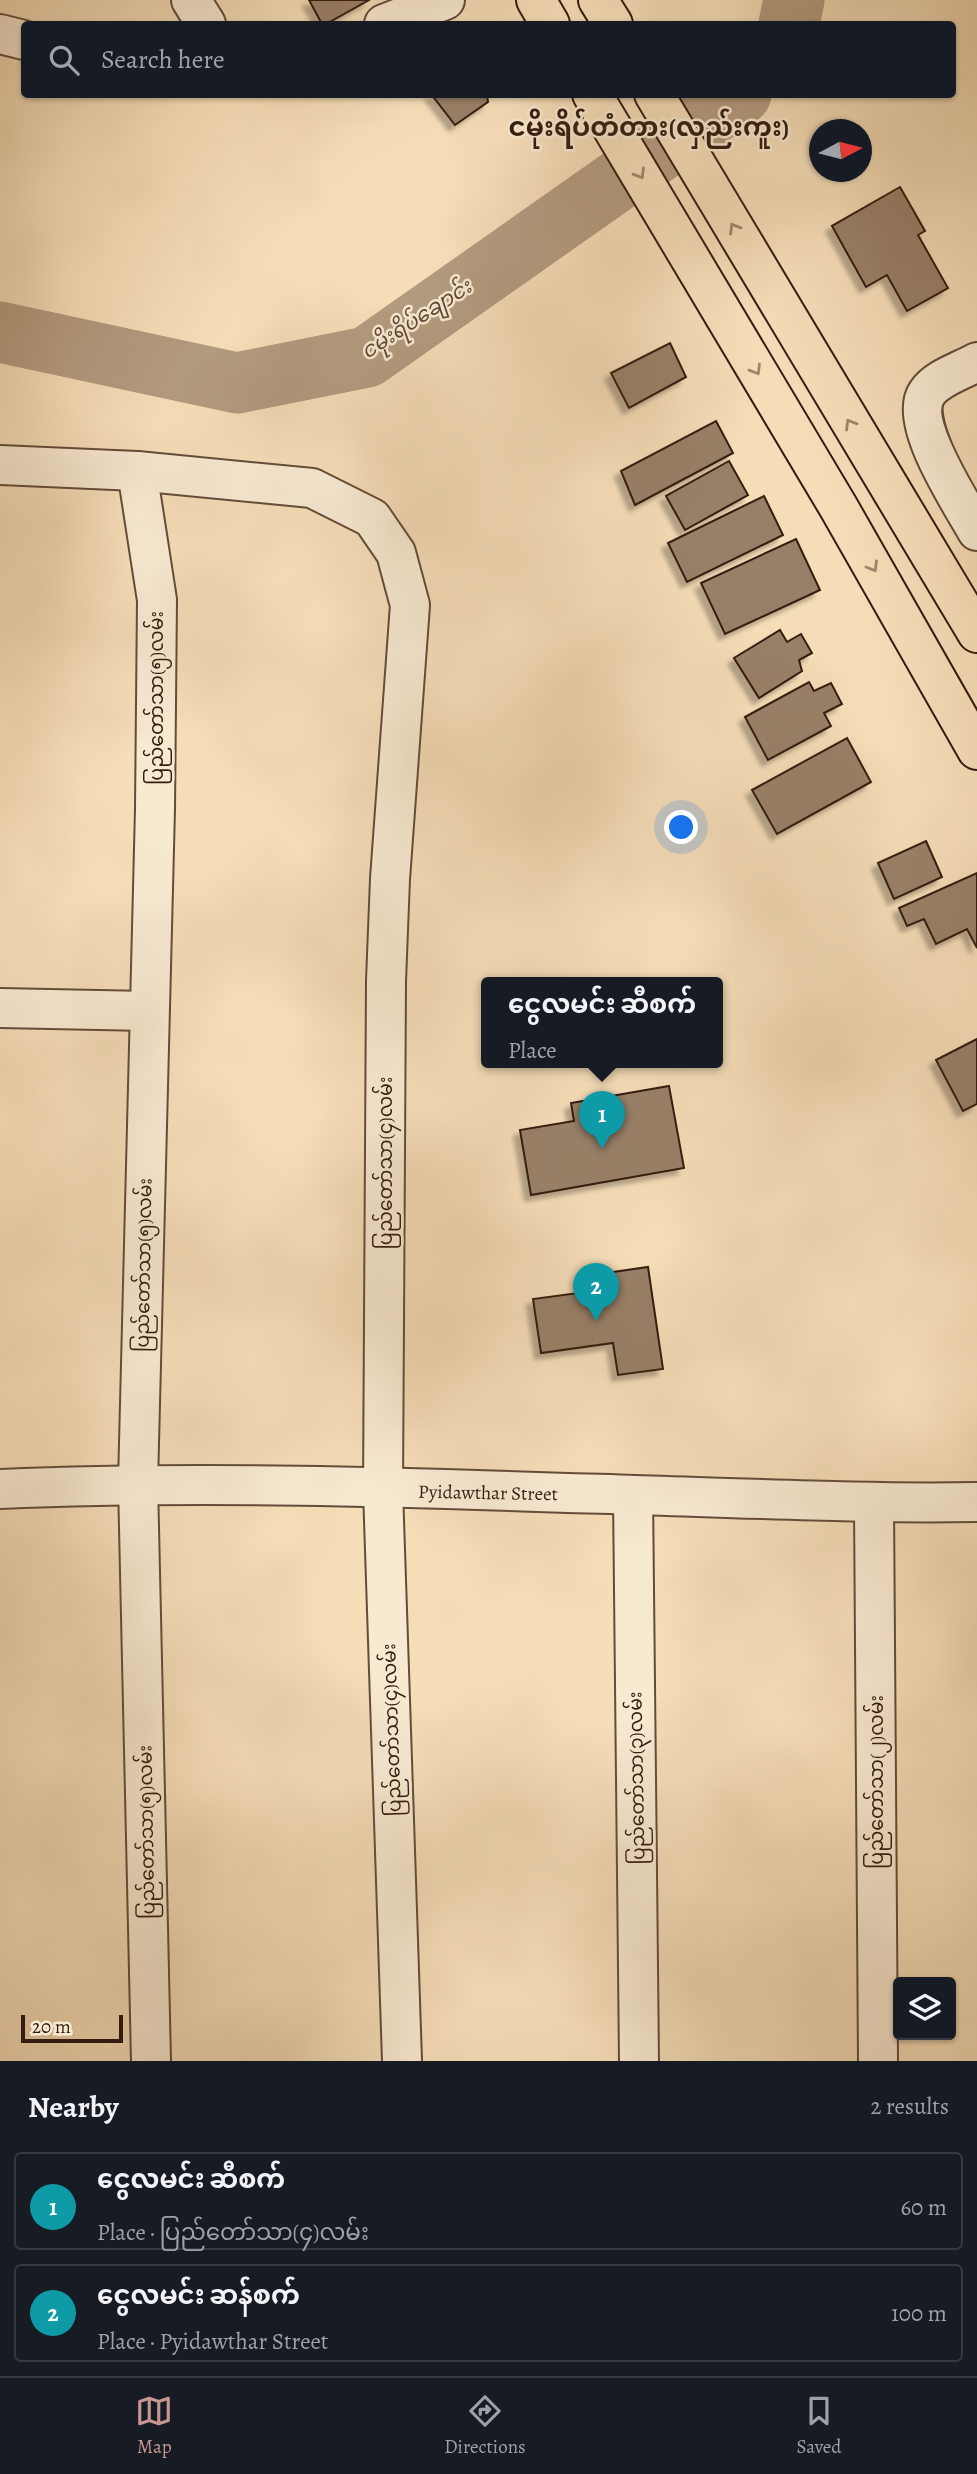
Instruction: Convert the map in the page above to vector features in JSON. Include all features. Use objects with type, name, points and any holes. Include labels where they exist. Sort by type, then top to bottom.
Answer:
[{"type":"highway","points":[[536,0],[548,21]]},
{"type":"highway","points":[[598,0],[611,21]]},
{"type":"highway","points":[[594,98],[839,508],[977,750]]},
{"type":"highway","points":[[656,98],[885,483],[973,614]]},
{"type":"street","points":[[191,0],[204,21]]},
{"type":"street","points":[[392,21],[445,0]]},
{"type":"street","points":[[0,34],[21,39]]},
{"type":"street","points":[[977,362],[938,383],[926,394],[922,408],[929,441],[977,531]]},
{"type":"street","name":"ပြည်တော်သာ(၄)လမ်း","points":[[0,464],[137,471],[312,488],[372,518],[396,553],[410,605],[390,879],[386,981],[383,1490],[402,2061]]},
{"type":"street","name":"ပြည်တော်သာ(၅)လမ်း","points":[[137,471],[157,600],[155,810],[138,1483],[151,2061]]},
{"type":"street","points":[[0,1008],[148,1011]]},
{"type":"street","name":"Pyidawthar Street","points":[[0,1489],[138,1483],[633,1494],[874,1504],[977,1502]]},
{"type":"street","name":"ပြည်တော်သာ(၃)လမ်း","points":[[633,1494],[639,2061]]},
{"type":"street","name":"ပြည်တော်သာ(၂)လမ်း","points":[[874,1504],[878,2061]]},
{"type":"building","points":[[309,0],[369,0],[331,21],[320,21]]},
{"type":"building","points":[[434,98],[488,98],[488,102],[455,125]]},
{"type":"building","points":[[900,187],[925,231],[918,235],[948,288],[907,311],[887,275],[866,287],[832,226]]},
{"type":"building","points":[[670,343],[686,377],[629,408],[611,373]]},
{"type":"building","points":[[716,421],[733,453],[635,505],[621,471]]},
{"type":"building","points":[[729,461],[748,495],[685,530],[666,496]]},
{"type":"building","points":[[764,496],[783,535],[687,582],[668,543]]},
{"type":"building","points":[[796,539],[820,590],[725,634],[701,583]]},
{"type":"building","points":[[780,630],[787,642],[801,634],[812,653],[799,660],[802,671],[759,698],[734,658]]},
{"type":"building","points":[[809,682],[814,691],[831,683],[842,704],[824,713],[831,726],[768,760],[745,717]]},
{"type":"building","points":[[847,738],[871,782],[777,834],[752,790]]},
{"type":"building","points":[[926,841],[942,877],[894,899],[878,863]]},
{"type":"building","points":[[977,873],[977,948],[967,929],[936,944],[924,919],[907,926],[899,908]]},
{"type":"building","points":[[977,1039],[977,1104],[963,1111],[936,1060]]},
{"type":"building","points":[[669,1086],[684,1168],[531,1195],[520,1130],[574,1121],[571,1103]]},
{"type":"building","points":[[648,1267],[663,1369],[618,1375],[613,1343],[541,1353],[533,1299],[601,1290],[599,1274]]},
{"type":"waterway","name":"ငမိုးရိပ်ချောင်း","points":[[790,21],[794,0]]},
{"type":"waterway","name":"ငမိုးရိပ်ချောင်း","points":[[0,332],[237,383],[367,357],[735,98]]},
{"type":"place","name":"ငွေလမင်း ဆီစက်","points":[[602,1149]]},
{"type":"place","name":"ငွေလမင်း ဆန်စက်","points":[[596,1321]]},
{"type":"district","name":"ငမိုးရိပ်တံတား(လှည်းကူး)","points":[[649,127]]}]
